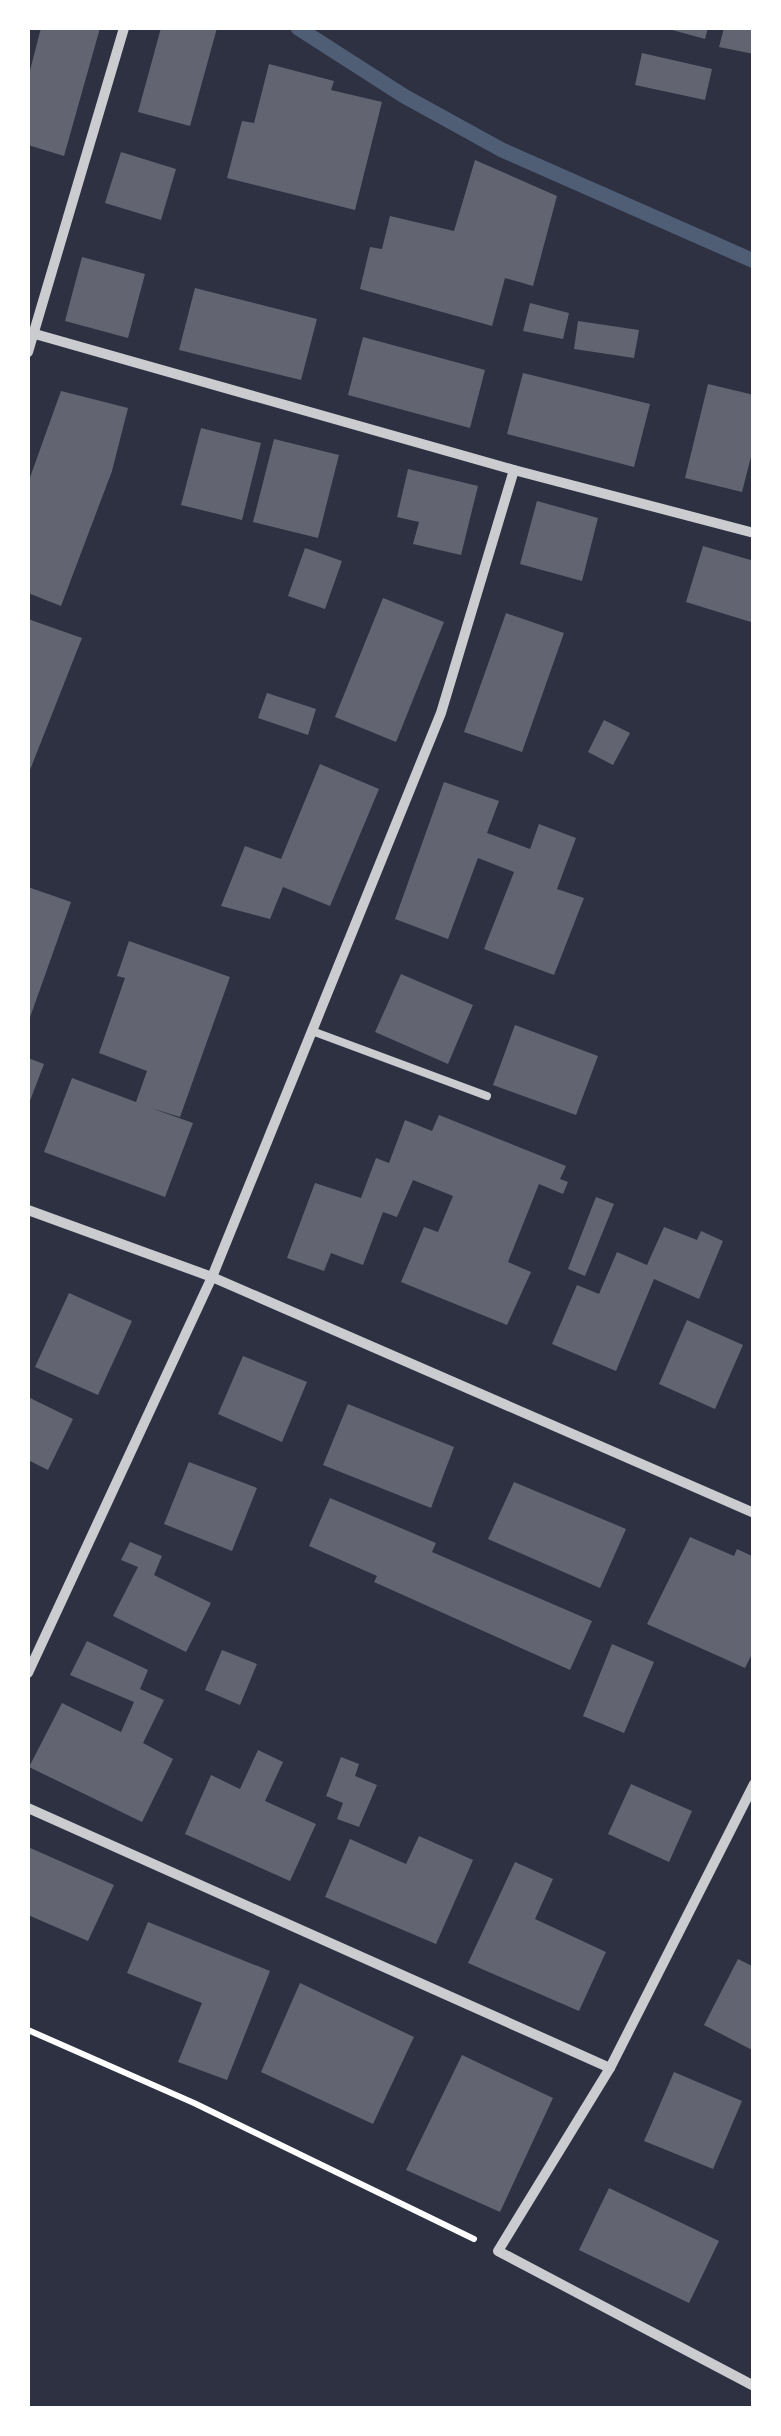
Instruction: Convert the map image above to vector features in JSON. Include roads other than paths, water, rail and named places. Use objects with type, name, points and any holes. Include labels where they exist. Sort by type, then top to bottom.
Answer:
[{"type":"street","points":[[28,352],[124,28]]},
{"type":"street","points":[[31,333],[754,534]]},
{"type":"street","points":[[28,1672],[212,1277],[312,1031],[440,713],[514,470]]},
{"type":"street","points":[[28,1210],[212,1277],[754,1513]]},
{"type":"street","points":[[754,1784],[610,2068],[498,2251],[754,2386]]},
{"type":"street","points":[[28,1808],[610,2068]]},
{"type":"lane","points":[[312,1031],[487,1096]]},
{"type":"waterway","points":[[298,28],[404,96],[502,150],[754,261]]}]
